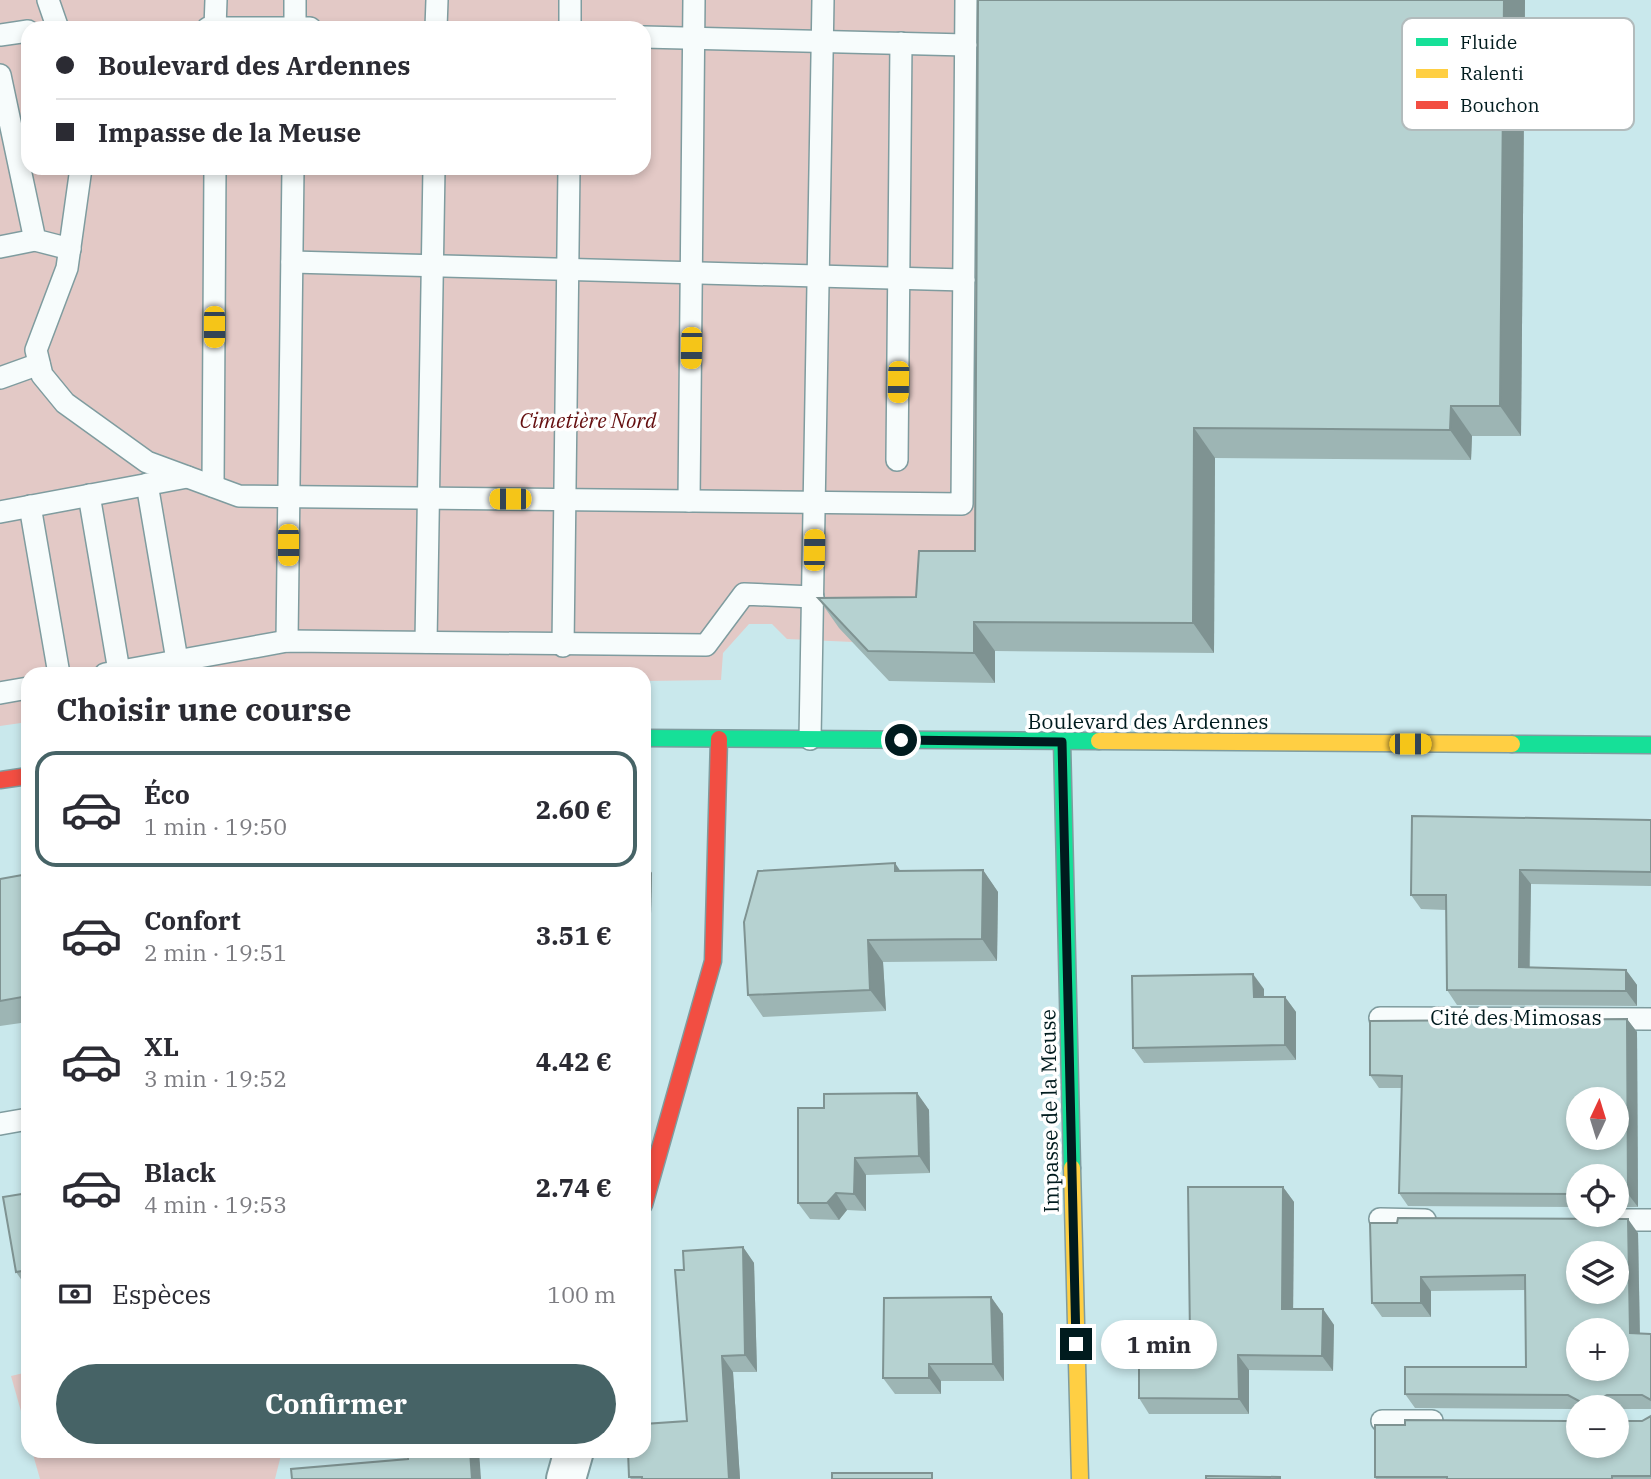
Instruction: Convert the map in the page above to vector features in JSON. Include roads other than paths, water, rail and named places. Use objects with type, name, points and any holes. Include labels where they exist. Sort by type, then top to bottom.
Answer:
[{"type":"street","name":"Boulevard des Ardennes","points":[[651,738],[1651,745]]},
{"type":"street","points":[[651,1180],[713,961],[719,739]]},
{"type":"street","name":"Impasse de la Meuse","points":[[1062,742],[1080,1479]]},
{"type":"street","points":[[0,780],[21,777]]},
{"type":"street","points":[[566,1479],[572,1458]]},
{"type":"lane","points":[[48,0],[53,21]]},
{"type":"lane","points":[[214,21],[216,0]]},
{"type":"lane","points":[[295,0],[295,21]]},
{"type":"lane","points":[[436,21],[437,0]]},
{"type":"lane","points":[[570,0],[570,21]]},
{"type":"lane","points":[[689,501],[694,0]]},
{"type":"lane","points":[[810,739],[823,0]]},
{"type":"lane","points":[[80,175],[67,268],[36,350],[42,375],[65,403],[147,461],[187,477],[239,496],[289,498],[962,504],[966,0]]},
{"type":"lane","points":[[0,35],[21,32]]},
{"type":"lane","points":[[651,37],[966,45]]},
{"type":"lane","points":[[897,460],[901,43]]},
{"type":"lane","points":[[0,75],[21,174]]},
{"type":"lane","points":[[21,175],[35,240]]},
{"type":"lane","points":[[213,486],[215,175]]},
{"type":"lane","points":[[287,641],[293,175]]},
{"type":"lane","points":[[426,642],[434,175]]},
{"type":"lane","points":[[563,646],[569,175]]},
{"type":"lane","points":[[0,247],[35,240],[70,249]]},
{"type":"lane","points":[[292,262],[964,280]]},
{"type":"lane","points":[[0,378],[39,364]]},
{"type":"lane","points":[[0,512],[187,477]]},
{"type":"lane","points":[[147,484],[177,660]]},
{"type":"lane","points":[[89,495],[111,667]]},
{"type":"lane","points":[[30,506],[58,667]]},
{"type":"lane","points":[[139,667],[287,641],[563,646],[706,645],[744,594],[813,597]]},
{"type":"lane","points":[[0,693],[21,689]]},
{"type":"lane","name":"Cité des Mimosas","points":[[1380,1018],[1651,1019]]},
{"type":"lane","points":[[0,1124],[21,1120]]},
{"type":"lane","points":[[1380,1219],[1447,1220]]},
{"type":"lane","points":[[1629,1220],[1651,1220]]},
{"type":"lane","points":[[1381,1422],[1447,1422]]},
{"type":"park label","name":"Cimetière Nord","points":[[588,421]]}]
